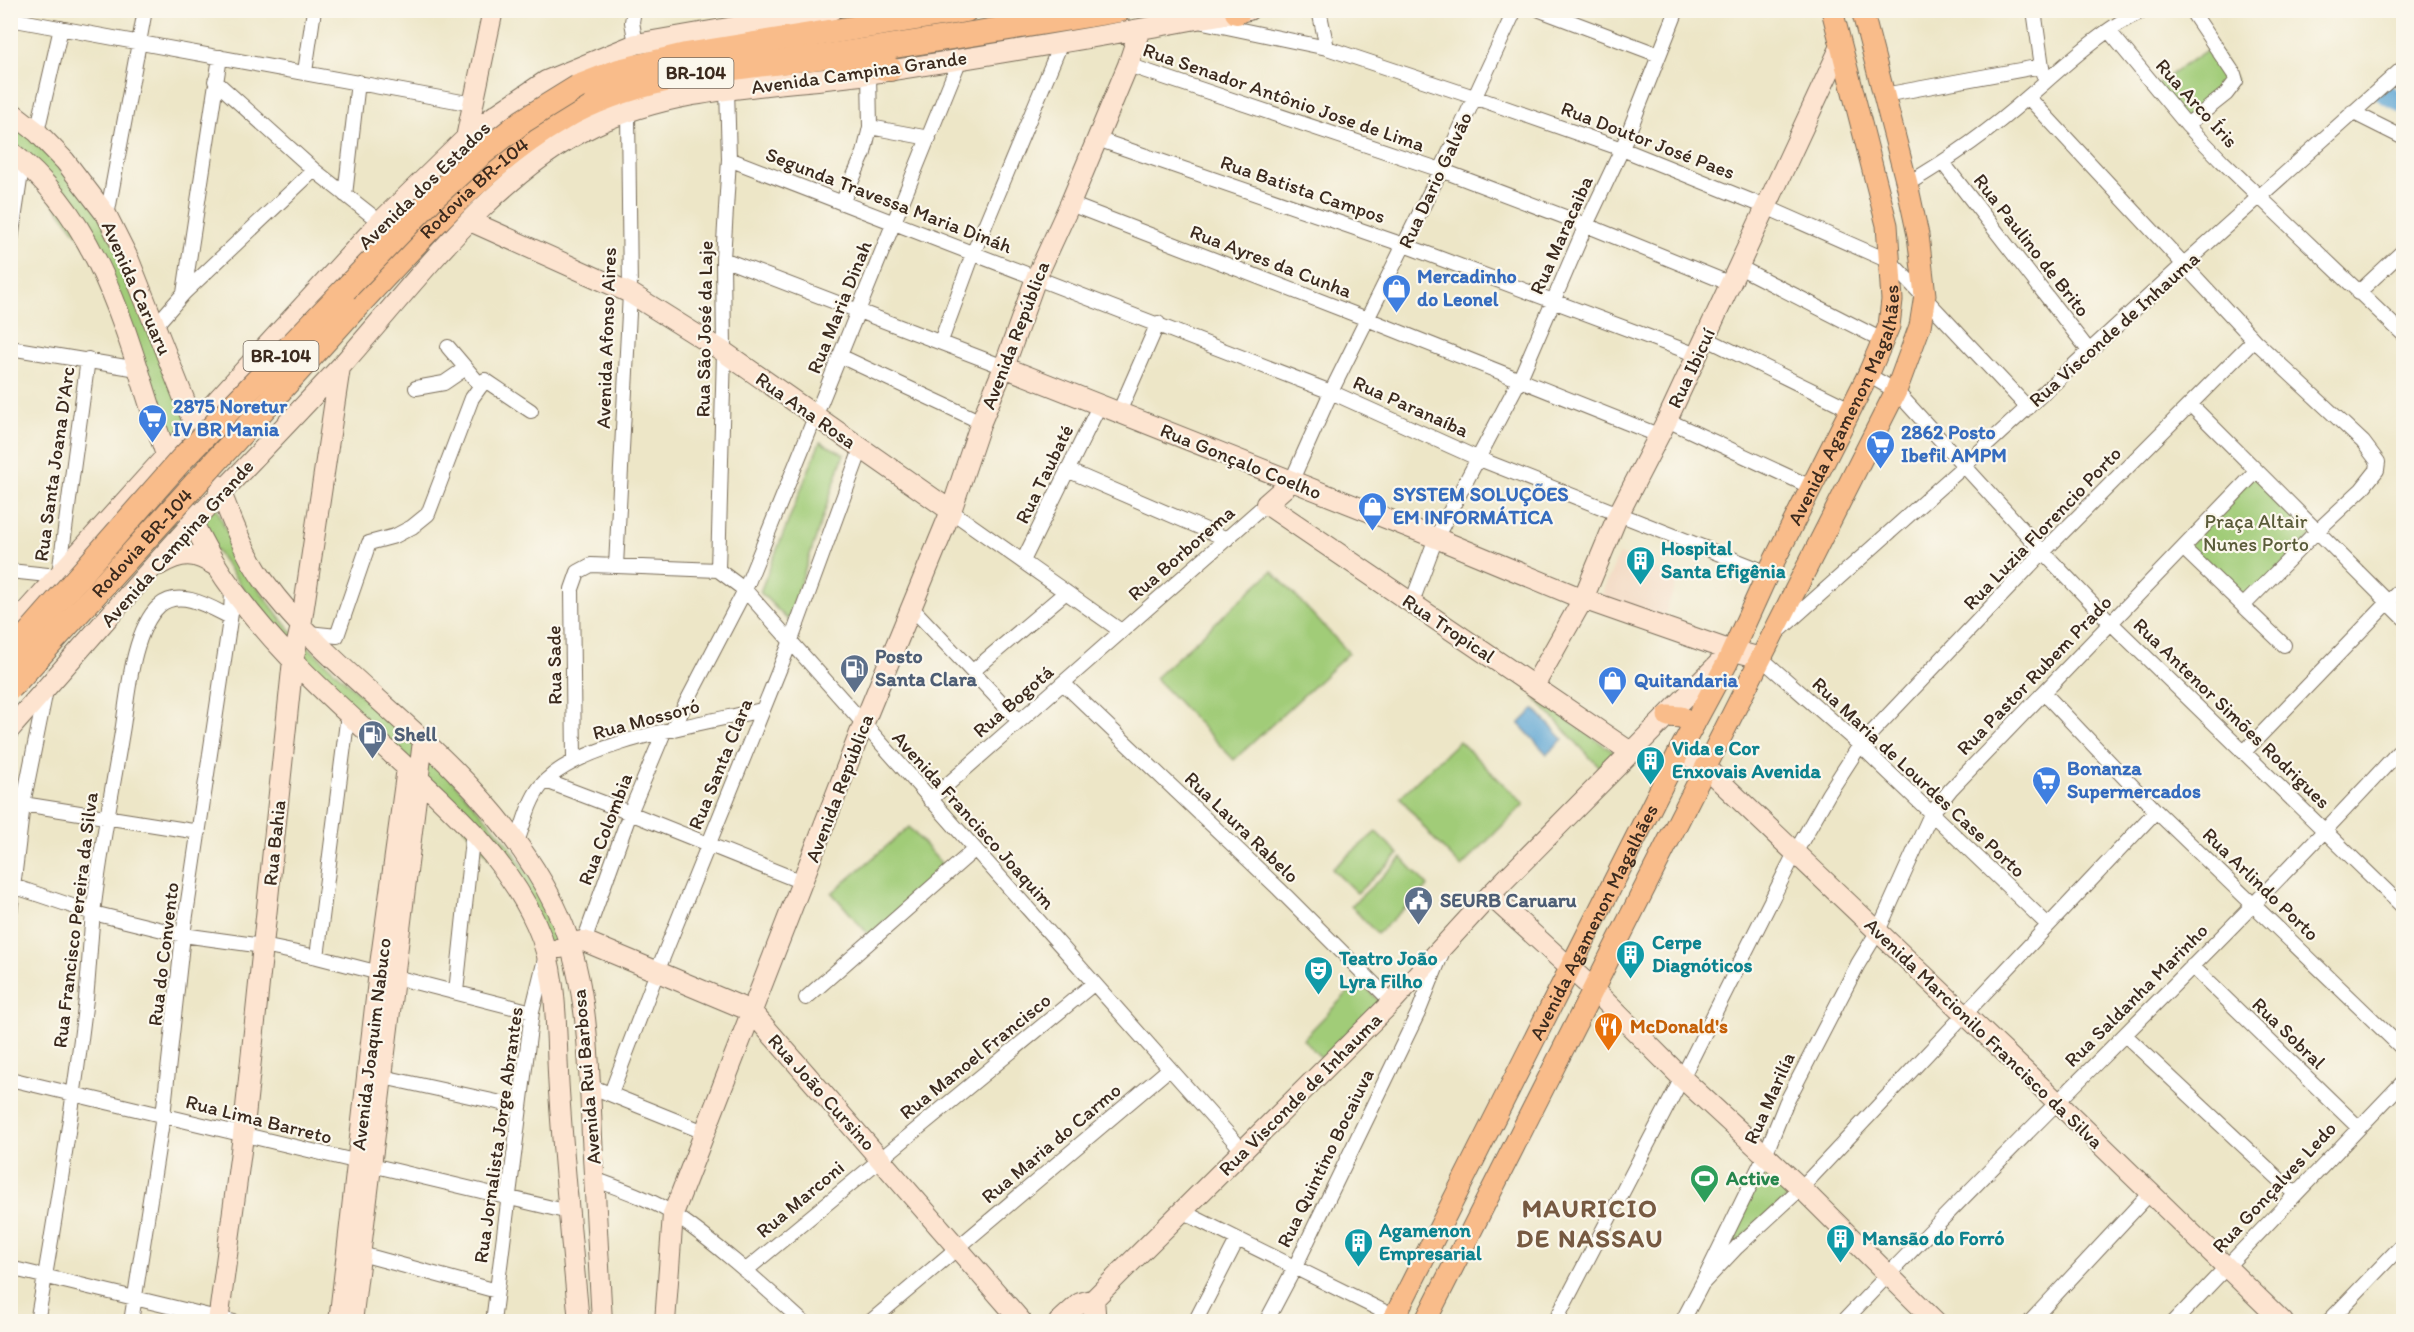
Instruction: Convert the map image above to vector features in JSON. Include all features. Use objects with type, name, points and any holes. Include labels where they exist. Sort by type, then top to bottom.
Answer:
[{"type":"highway","name":"Rodovia BR-104","points":[[10,655],[182,459],[435,196],[480,155],[523,121],[578,87],[619,71],[686,55],[895,16],[966,10]]},
{"type":"highway","name":"Rodovia BR-104","points":[[10,688],[352,310],[448,211],[492,170],[563,118],[591,104],[622,93],[694,73],[826,56],[1119,10]]},
{"type":"highway","points":[[826,56],[879,71]]},
{"type":"main road","name":"Avenida Agamenon Magalhães","points":[[1397,1320],[1570,967],[1732,650],[1768,573],[1868,375],[1889,326],[1892,300],[1887,225],[1832,10]]},
{"type":"main road","name":"Avenida Agamenon Magalhães","points":[[1425,1322],[1896,391],[1920,326],[1925,295],[1918,235],[1908,184],[1862,10]]},
{"type":"main road","points":[[1668,716],[1681,717],[1694,724]]},
{"type":"street","points":[[107,216],[145,10]]},
{"type":"street","points":[[305,72],[314,10]]},
{"type":"street","points":[[466,138],[493,10]]},
{"type":"street","points":[[634,10],[632,22],[636,44]]},
{"type":"street","points":[[1319,10],[1327,48]]},
{"type":"street","name":"Rua Dario Galvão","points":[[1266,504],[1291,482],[1331,392],[1441,170],[1515,10]]},
{"type":"street","points":[[1540,10],[1659,55]]},
{"type":"street","name":"Rua Maracaiba","points":[[1412,602],[1436,538],[1519,381],[1586,225],[1622,149],[1677,10]]},
{"type":"street","points":[[2034,10],[2045,81]]},
{"type":"street","points":[[1908,184],[1943,163],[1990,129],[2045,81],[2125,19],[2147,10]]},
{"type":"street","points":[[2187,125],[2226,94],[2236,81],[2234,74],[2191,10]]},
{"type":"street","name":"Avenida dos Estados","points":[[10,629],[381,222],[466,138],[546,81],[636,44],[823,11]]},
{"type":"street","name":"Avenida Campina Grande","points":[[10,729],[194,522],[340,367],[470,221],[521,174],[557,147],[592,127],[628,112],[727,89],[960,59],[1242,11]]},
{"type":"street","points":[[10,20],[473,104]]},
{"type":"street","name":"Rua Doutor José Paes","points":[[1193,20],[1327,48],[1474,97],[1622,149],[1766,207],[1891,262],[1925,295],[2028,408]]},
{"type":"street","points":[[37,132],[61,28]]},
{"type":"street","name":"Avenida República","points":[[665,1322],[673,1214],[863,725],[951,511],[981,422],[1004,367],[1036,278],[1070,204],[1128,65],[1140,29]]},
{"type":"street","name":"Rua Arco Íris","points":[[2109,31],[2187,125],[2403,335]]},
{"type":"street","points":[[941,341],[974,254],[1061,43]]},
{"type":"street","name":"Rua Ibicuí","points":[[1534,686],[1583,599],[1618,515],[1735,275],[1841,46]]},
{"type":"street","points":[[184,293],[220,57]]},
{"type":"street","name":"Rua Maria Dinah","points":[[668,731],[745,590],[960,59]]},
{"type":"street","name":"Rua Senador Antônio Jose de Lima","points":[[1128,65],[1441,170],[1586,225],[1735,275],[1884,341]]},
{"type":"street","points":[[1884,95],[2042,66]]},
{"type":"street","name":"Rua Visconde de Inhauma","points":[[1770,638],[1965,465],[2403,67]]},
{"type":"street","points":[[842,203],[858,167],[870,128],[879,71]]},
{"type":"street","points":[[215,81],[314,170],[381,222]]},
{"type":"street","points":[[345,195],[358,82]]},
{"type":"street","name":"Rua São José da Laje","points":[[718,570],[724,352],[723,259],[729,159],[727,89]]},
{"type":"street","points":[[2028,97],[2254,340],[2363,442],[2378,462],[2377,470],[2371,478],[2243,606]]},
{"type":"street","name":"Avenida Caruaru","points":[[10,111],[37,132],[65,161],[107,216],[129,260],[156,325],[189,431]]},
{"type":"street","name":"Avenida Afonso Aires","points":[[616,566],[630,294],[628,112]]},
{"type":"street","points":[[2352,112],[2403,138]]},
{"type":"street","points":[[870,128],[929,138]]},
{"type":"street","name":"Rua Batista Campos","points":[[1097,139],[1404,245],[1553,301],[1701,346],[1850,409]]},
{"type":"street","points":[[10,246],[16,155]]},
{"type":"street","name":"Avenida Caruaru","points":[[16,155],[50,186],[82,232],[115,303],[165,457]]},
{"type":"street","name":"Segunda Travessa Maria Dináh","points":[[729,159],[1036,278]]},
{"type":"street","name":"Rua Paulino de Brito","points":[[1943,163],[2090,352]]},
{"type":"street","points":[[156,325],[184,293],[314,170]]},
{"type":"street","name":"Rua Ayres da Cunha","points":[[1070,204],[1367,319],[1519,381],[1662,428],[1811,488]]},
{"type":"street","name":"Rua Ana Rosa","points":[[470,221],[630,294],[724,352],[1121,631]]},
{"type":"street","points":[[2358,293],[2403,250]]},
{"type":"street","name":"Rua Gonçalo Coelho","points":[[723,259],[941,341],[1583,599],[1761,658]]},
{"type":"street","name":"Rua Paranaíba","points":[[1036,278],[1158,323],[1331,392],[1477,458],[1768,573]]},
{"type":"street","points":[[1119,412],[1158,323]]},
{"type":"street","name":"Rua Luzia Florencio Porto","points":[[1555,1322],[1682,1078],[1795,853],[1829,793],[1860,746],[2043,552],[2254,340]]},
{"type":"street","points":[[448,347],[481,386]]},
{"type":"street","points":[[10,348],[138,369]]},
{"type":"street","points":[[840,356],[981,422]]},
{"type":"street","name":"Rua Santa Joana D'Arc","points":[[58,575],[88,359]]},
{"type":"street","name":"Rua Bahia","points":[[224,1320],[293,660],[305,630],[340,367]]},
{"type":"street","points":[[416,387],[444,383],[466,368]]},
{"type":"street","name":"Rua Antenor Simões Rodrigues","points":[[1868,375],[1896,391],[2111,623],[2403,908]]},
{"type":"street","points":[[305,630],[337,636],[369,543],[395,536],[412,527],[428,514],[472,398],[485,380],[531,411]]},
{"type":"street","name":"Rua Taubaté","points":[[1023,561],[1100,404]]},
{"type":"street","points":[[2190,404],[2403,618]]},
{"type":"street","name":"Avenida Rui Barbosa","points":[[189,431],[221,494],[232,524],[263,580],[305,630],[340,666],[423,741],[477,794],[517,842],[577,942],[590,1086],[602,1322]]},
{"type":"street","name":"Rua Santa Clara","points":[[611,1093],[657,972],[790,643],[861,449]]},
{"type":"street","name":"Avenida Rui Barbosa","points":[[165,457],[216,566],[252,617],[348,714],[473,830],[498,861],[521,896],[536,925],[547,954],[557,1022],[559,1087],[579,1322]]},
{"type":"street","points":[[1067,471],[1227,539]]},
{"type":"street","name":"Rua Pastor Rubem Prado","points":[[1878,931],[1931,814],[1951,789],[2256,472]]},
{"type":"street","name":"Rua Borborema","points":[[1121,631],[1266,504]]},
{"type":"street","name":"Rua Tropical","points":[[1266,504],[1632,753]]},
{"type":"street","points":[[2184,549],[2284,645]]},
{"type":"street","points":[[152,570],[182,555],[194,555],[216,566]]},
{"type":"street","name":"Rua Sade","points":[[574,760],[572,589],[578,572],[591,565],[616,566]]},
{"type":"street","points":[[616,566],[718,570]]},
{"type":"street","name":"Avenida Francisco Joaquim","points":[[718,570],[745,590],[1244,1152]]},
{"type":"street","points":[[10,571],[58,575]]},
{"type":"street","points":[[2245,752],[2403,586]]},
{"type":"street","name":"Rua do Convento","points":[[131,1322],[163,1116],[183,935],[232,591]]},
{"type":"street","points":[[974,671],[1066,592]]},
{"type":"street","name":"Rua Francisco Pereira da Silva","points":[[37,1322],[86,997],[93,913],[106,817],[123,724],[127,687],[138,645],[153,614],[171,599],[186,598],[230,617]]},
{"type":"street","points":[[912,608],[1019,721]]},
{"type":"street","name":"Rua Bogotá","points":[[930,800],[1121,631]]},
{"type":"street","name":"Rua Visconde de Inhauma","points":[[1059,1322],[1080,1303],[1094,1299],[1181,1211],[1244,1152],[1392,1002],[1490,895],[1732,650]]},
{"type":"street","name":"Rua Maria de Lourdes Case Porto","points":[[1761,658],[1860,746],[2048,925]]},
{"type":"street","name":"Rua Laura Rabelo","points":[[1063,683],[1279,889],[1392,1002]]},
{"type":"street","points":[[10,913],[23,804],[46,689]]},
{"type":"street","name":"Rua Arlindo Porto","points":[[2044,693],[2156,811],[2254,903],[2403,1050]]},
{"type":"street","name":"Rua Mossoró","points":[[546,781],[574,760],[599,750],[668,731],[762,711]]},
{"type":"street","points":[[317,957],[348,714]]},
{"type":"street","name":"Rua Colombia","points":[[577,942],[630,813],[668,731]]},
{"type":"street","name":"Avenida Joaquim Nabuco","points":[[339,1322],[364,1165],[386,974],[413,773],[423,741]]},
{"type":"street","name":"Avenida Marcionilo Francisco da Silva","points":[[1680,750],[1705,767],[1878,931],[2151,1192],[2283,1322]]},
{"type":"street","name":"Rua Saldanha Marinho","points":[[1843,1322],[2402,750]]},
{"type":"street","points":[[517,842],[531,804],[546,781],[802,882]]},
{"type":"street","points":[[23,804],[199,832]]},
{"type":"street","points":[[1682,1322],[1702,1284],[1737,1247],[1801,1188],[2156,811]]},
{"type":"street","points":[[456,992],[473,830]]},
{"type":"street","points":[[806,998],[974,850]]},
{"type":"street","points":[[13,885],[93,913],[183,935],[262,946],[317,957],[532,1012]]},
{"type":"street","points":[[1490,895],[1570,967],[1682,1078],[1801,1188],[1936,1322]]},
{"type":"street","name":"Rua Marilía","points":[[1702,1284],[1765,1155],[1786,1103],[1833,1010],[1878,931]]},
{"type":"street","points":[[547,954],[577,942]]},
{"type":"street","name":"Rua João Cursino","points":[[577,942],[751,1011],[1022,1322]]},
{"type":"street","name":"Rua Quintino Bocaiuva","points":[[1266,1322],[1294,1269],[1418,1012],[1446,944]]},
{"type":"street","name":"Rua Jornalista Jorge Abrantes","points":[[493,1322],[532,1012],[547,954]]},
{"type":"street","name":"Rua Sobral","points":[[2192,966],[2358,1127]]},
{"type":"street","name":"Avenida Joaquim Nabuco","points":[[352,1322],[361,1254],[364,1165],[383,1077],[386,974]]},
{"type":"street","name":"Rua Manoel Francisco","points":[[881,1158],[1094,984]]},
{"type":"street","points":[[2125,1035],[2295,1194]]},
{"type":"street","name":"Rua Maria do Carmo","points":[[870,1322],[1169,1069]]},
{"type":"street","points":[[383,1077],[520,1107]]},
{"type":"street","name":"Rua Lima Barreto","points":[[10,1080],[569,1212]]},
{"type":"street","name":"Rua Gonçalves Ledo","points":[[2174,1322],[2403,1081]]},
{"type":"street","points":[[590,1086],[704,1132]]},
{"type":"street","name":"Rua Marconi","points":[[745,1271],[881,1158]]},
{"type":"street","points":[[594,1179],[673,1214],[745,1271],[803,1322]]},
{"type":"street","points":[[2030,1322],[2151,1192]]},
{"type":"street","points":[[1181,1211],[1397,1320]]},
{"type":"street","points":[[1195,1322],[1237,1240]]},
{"type":"street","points":[[2328,1322],[2403,1243]]},
{"type":"street","points":[[361,1254],[497,1291]]},
{"type":"street","points":[[10,1268],[224,1320]]},
{"type":"street","points":[[1091,1322],[1095,1312],[1094,1299]]},
{"type":"shaded area","name":"Hospital Santa Efigênia","points":[[1619,554],[1678,579],[1661,624],[1600,598]]},
{"type":"green space","points":[[2214,45],[2236,81],[2187,125],[2154,86]]},
{"type":"green space","points":[[10,115],[99,209],[190,426],[167,450],[101,265],[11,148]]},
{"type":"green space","points":[[820,442],[844,454],[788,620],[760,592]]},
{"type":"green space","name":"Praça Altair Nunes Porto","points":[[2256,472],[2316,532],[2243,606],[2184,549]]},
{"type":"green space","points":[[215,503],[249,574],[296,636],[291,655],[197,524]]},
{"type":"green space","points":[[1272,571],[1349,653],[1234,760],[1155,678]]},
{"type":"green space","points":[[301,640],[418,748],[414,771],[296,660]]},
{"type":"green space","points":[[1534,697],[1614,752],[1599,767]]},
{"type":"green space","points":[[1459,741],[1524,804],[1461,867],[1431,836],[1400,797]]},
{"type":"green space","points":[[426,757],[452,780],[506,841],[547,901],[565,942],[548,949],[530,906],[422,777]]},
{"type":"green space","points":[[909,827],[946,869],[869,935],[832,893]]},
{"type":"green space","points":[[1376,832],[1399,854],[1357,893],[1332,869]]},
{"type":"green space","points":[[1402,858],[1428,886],[1377,934],[1351,906]]},
{"type":"green space","points":[[1359,981],[1379,1001],[1322,1059],[1303,1039]]},
{"type":"green space","points":[[1766,1157],[1798,1188],[1717,1261]]},
{"type":"water","points":[[1534,709],[1563,739],[1547,754],[1519,724]]},
{"type":"waterway","points":[[2383,92],[2404,104]]},
{"type":"place","name":"Mercadinho do Leonel","points":[[1396,314]]},
{"type":"place","name":"2875 Noretur IV BR Mania","points":[[152,444]]},
{"type":"place","name":"2862 Posto Ibefil AMPM","points":[[1880,470]]},
{"type":"place","name":"SYSTEM SOLUÇÕES EM INFORMÁTICA","points":[[1372,532]]},
{"type":"place","name":"Hospital Santa Efigênia","points":[[1640,586]]},
{"type":"place","name":"Posto Santa Clara","points":[[854,694]]},
{"type":"place","name":"Quitandaria","points":[[1613,706]]},
{"type":"place","name":"Shell","points":[[373,760]]},
{"type":"place","name":"Vida e Cor Enxovais Avenida","points":[[1651,786]]},
{"type":"place","name":"Bonanza Supermercados","points":[[2046,806]]},
{"type":"place","name":"SEURB Caruaru","points":[[1419,926]]},
{"type":"place","name":"Cerpe Diagnóticos","points":[[1631,980]]},
{"type":"place","name":"Teatro João Lyra Filho","points":[[1318,996]]},
{"type":"place","name":"McDonald's","points":[[1609,1052]]},
{"type":"place","name":"Active","points":[[1705,1204]]},
{"type":"place","name":"Mansão do Forró","points":[[1841,1264]]},
{"type":"place","name":"Agamenon Empresarial","points":[[1358,1268]]},
{"type":"district","name":"MAURICIO DE NASSAU","points":[[1590,1223]]}]
